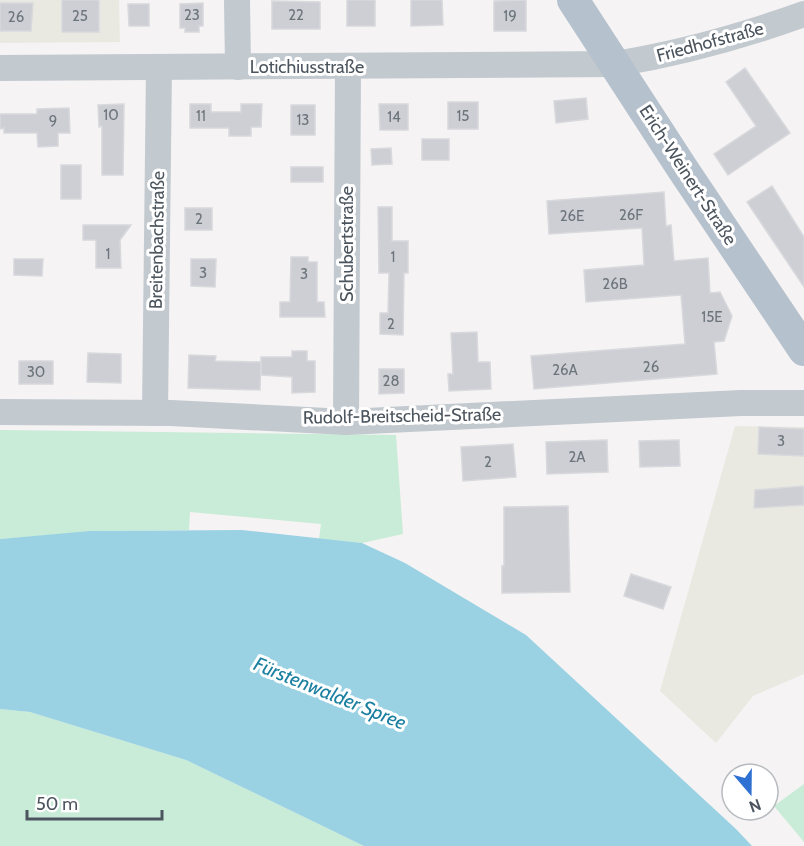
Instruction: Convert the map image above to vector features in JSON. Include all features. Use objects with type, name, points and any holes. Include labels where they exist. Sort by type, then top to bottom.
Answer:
[{"type":"main road","name":"Erich-Weinert-Straße","points":[[573,0],[804,350]]},
{"type":"street","points":[[237,0],[238,67]]},
{"type":"street","name":"Friedhofstraße","points":[[615,64],[670,55],[741,36],[804,14]]},
{"type":"street","name":"Lotichiusstraße","points":[[0,68],[615,64]]},
{"type":"street","name":"Breitenbachstraße","points":[[155,414],[159,67]]},
{"type":"street","name":"Schubertstraße","points":[[346,422],[348,67]]},
{"type":"street","name":"Rudolf-Breitscheid-Straße","points":[[0,412],[155,414],[346,422],[741,403],[804,403]]},
{"type":"shaded area","points":[[0,0],[119,0],[120,42],[0,43]]},
{"type":"shaded area","points":[[735,426],[804,427],[804,674],[753,696],[716,743],[660,691]]},
{"type":"green space","points":[[0,430],[396,435],[403,534],[362,543],[319,539],[321,524],[190,512],[189,530],[102,531],[0,539]]},
{"type":"green space","points":[[0,709],[30,712],[186,760],[364,846],[0,846]]},
{"type":"green space","points":[[804,784],[804,842],[780,813],[780,802]]},
{"type":"water","name":"Fürstenwalder Spree","points":[[242,530],[362,543],[405,563],[526,635],[720,814],[720,822],[728,822],[752,846],[364,846],[186,760],[30,712],[0,709],[0,539],[90,531]]},
{"type":"building","points":[[62,0],[99,0],[99,32],[62,32]]},
{"type":"building","points":[[347,0],[375,0],[375,26],[347,26]]},
{"type":"building","points":[[411,0],[442,0],[443,25],[411,26]]},
{"type":"building","points":[[526,0],[526,31],[494,31],[494,1]]},
{"type":"building","points":[[272,1],[320,2],[320,29],[272,29]]},
{"type":"building","points":[[0,3],[33,3],[31,31],[0,31]]},
{"type":"building","points":[[203,3],[203,26],[199,26],[199,32],[185,32],[185,28],[180,28],[180,4]]},
{"type":"building","points":[[128,4],[149,4],[149,26],[129,26]]},
{"type":"building","points":[[745,68],[790,133],[728,175],[714,154],[756,126],[726,82]]},
{"type":"building","points":[[586,98],[588,119],[556,123],[554,101]]},
{"type":"building","points":[[448,102],[478,102],[478,129],[448,129]]},
{"type":"building","points":[[124,104],[123,175],[102,175],[102,126],[99,127],[98,105]]},
{"type":"building","points":[[190,104],[211,104],[211,112],[241,112],[241,104],[262,104],[261,127],[251,127],[251,136],[229,136],[229,128],[190,128]]},
{"type":"building","points":[[379,104],[408,104],[408,130],[380,130]]},
{"type":"building","points":[[291,105],[315,105],[315,135],[291,135]]},
{"type":"building","points":[[69,108],[70,133],[58,133],[58,146],[38,147],[37,133],[4,133],[4,128],[0,129],[0,114],[37,114],[37,109]]},
{"type":"building","points":[[422,139],[449,139],[449,160],[422,160]]},
{"type":"building","points":[[391,148],[392,164],[372,165],[371,149]]},
{"type":"building","points":[[61,165],[81,165],[81,199],[61,199]]},
{"type":"building","points":[[291,167],[323,167],[323,182],[291,182]]},
{"type":"building","points":[[772,186],[804,237],[804,287],[747,202]]},
{"type":"building","points":[[664,192],[666,226],[671,225],[674,261],[708,258],[710,293],[720,292],[732,316],[724,341],[714,342],[717,374],[534,389],[531,356],[685,344],[681,295],[586,302],[584,270],[644,265],[642,228],[549,234],[547,201]]},
{"type":"building","points":[[378,207],[392,207],[392,241],[408,241],[408,273],[404,273],[403,335],[380,334],[380,313],[388,313],[389,273],[379,273]]},
{"type":"building","points":[[185,208],[212,208],[212,230],[185,230]]},
{"type":"building","points":[[83,225],[131,225],[120,240],[121,268],[96,268],[96,240],[83,240]]},
{"type":"building","points":[[291,257],[308,257],[308,262],[317,262],[317,302],[324,302],[325,317],[280,317],[280,302],[290,302]]},
{"type":"building","points":[[14,259],[43,259],[42,276],[14,275]]},
{"type":"building","points":[[191,259],[216,259],[215,287],[191,286]]},
{"type":"building","points":[[477,332],[478,362],[490,362],[491,389],[449,391],[448,374],[453,374],[451,333]]},
{"type":"building","points":[[292,351],[307,351],[307,361],[315,361],[315,392],[292,393],[292,377],[261,375],[261,357],[292,357]]},
{"type":"building","points":[[88,353],[121,354],[121,383],[87,382]]},
{"type":"building","points":[[189,355],[216,356],[215,361],[261,362],[260,390],[188,388]]},
{"type":"building","points":[[19,361],[53,361],[53,384],[19,384]]},
{"type":"building","points":[[379,369],[404,369],[404,393],[379,394]]},
{"type":"building","points":[[759,427],[804,429],[804,456],[758,454]]},
{"type":"building","points":[[607,440],[608,472],[547,474],[546,442]]},
{"type":"building","points":[[679,440],[680,466],[640,467],[639,441]]},
{"type":"building","points":[[513,444],[516,477],[463,481],[461,447]]},
{"type":"building","points":[[804,486],[804,505],[754,508],[755,490]]},
{"type":"building","points":[[568,506],[570,592],[502,593],[504,507]]},
{"type":"building","points":[[631,574],[671,587],[663,609],[624,596]]}]
